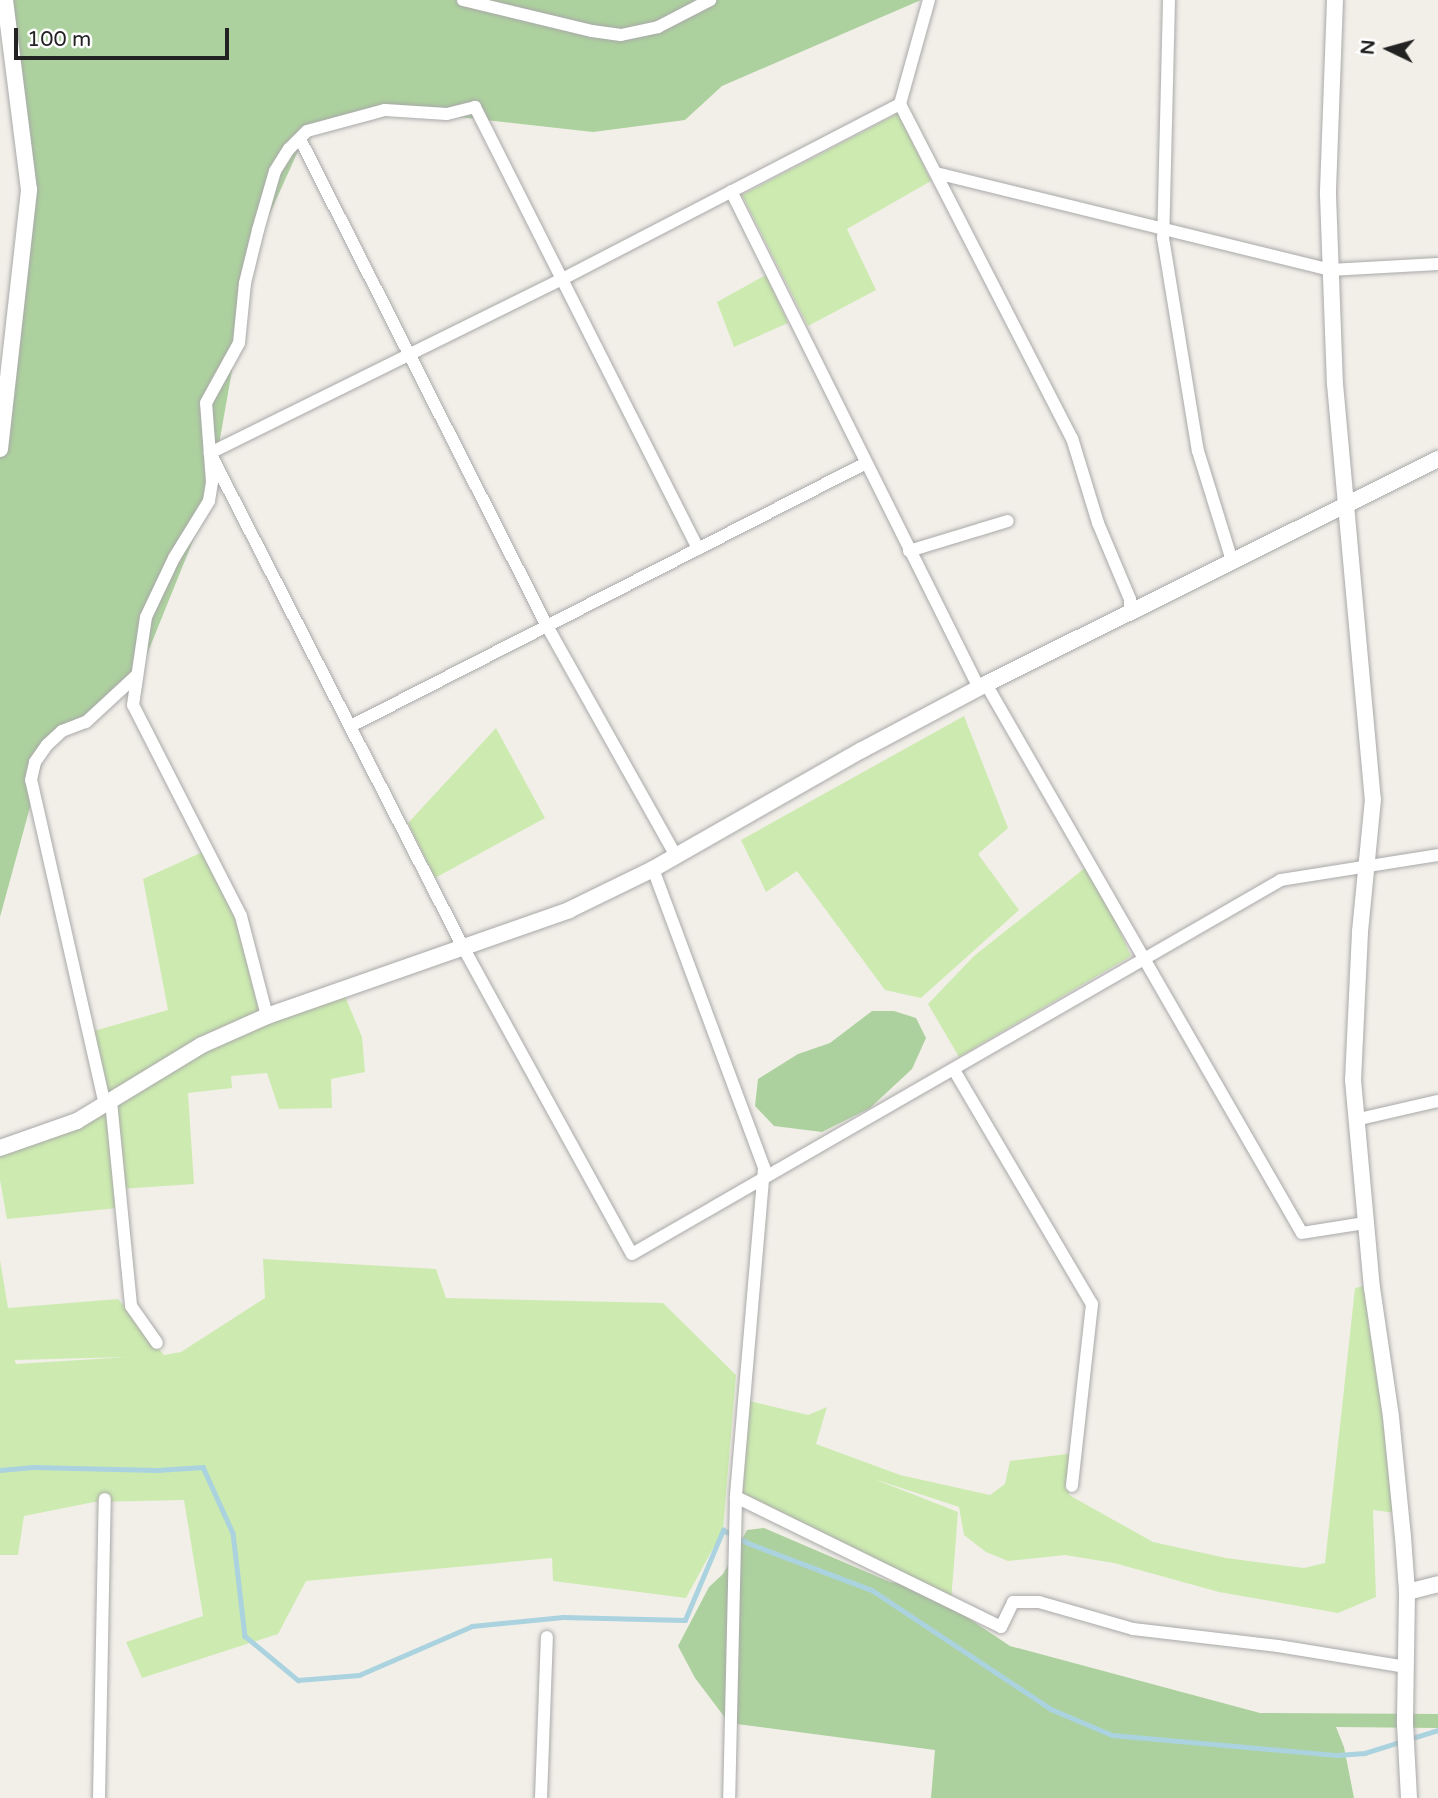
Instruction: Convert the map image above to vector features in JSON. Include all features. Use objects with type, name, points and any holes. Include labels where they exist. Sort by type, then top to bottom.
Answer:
[{"type":"street","points":[[0,449],[29,190],[5,0]]},
{"type":"street","points":[[463,0],[592,31],[621,34],[658,27],[710,0]]},
{"type":"street","points":[[929,0],[901,104],[1072,438],[1098,523],[1130,599],[1130,612]]},
{"type":"street","points":[[1169,0],[1163,228],[1198,451],[1232,561]]},
{"type":"street","points":[[1335,0],[1328,195],[1335,384],[1373,799],[1360,932],[1353,1080],[1365,1223],[1391,1417],[1407,1591],[1409,1798]]},
{"type":"street","points":[[210,453],[562,279],[901,104]]},
{"type":"street","points":[[267,1016],[241,916],[133,705],[146,617],[174,558],[209,501],[212,482],[206,403],[239,343],[245,284],[275,171],[289,149],[307,131],[385,110],[447,114],[475,107],[698,549]]},
{"type":"street","points":[[300,139],[547,626],[676,856]]},
{"type":"street","points":[[936,173],[1330,270],[1438,264]]},
{"type":"street","points":[[731,191],[909,551],[983,686],[1145,959],[1301,1233],[1365,1223]]},
{"type":"street","points":[[210,453],[463,947],[632,1254],[763,1181],[1281,880],[1438,855]]},
{"type":"street","points":[[0,1148],[77,1121],[202,1045],[267,1016],[569,910],[653,869],[862,750],[983,686],[1438,458]]},
{"type":"street","points":[[351,726],[864,464]]},
{"type":"street","points":[[909,551],[1008,521]]},
{"type":"street","points":[[136,675],[86,722],[62,731],[47,745],[35,762],[32,780],[108,1103],[131,1306],[157,1343]]},
{"type":"street","points":[[653,869],[759,1146],[764,1168],[736,1497],[729,1798]]},
{"type":"street","points":[[954,1070],[1092,1304],[1072,1486]]},
{"type":"street","points":[[1355,1120],[1438,1101]]},
{"type":"street","points":[[736,1497],[1002,1627],[1013,1602],[1040,1602],[1133,1629],[1278,1646],[1406,1667]]},
{"type":"street","points":[[99,1798],[105,1499]]},
{"type":"street","points":[[1407,1591],[1438,1584]]},
{"type":"street","points":[[541,1798],[547,1637]]},
{"type":"green space","points":[[5,0],[921,0],[722,86],[685,120],[593,132],[413,112],[307,131],[253,251],[209,501],[135,684],[47,745],[0,917],[0,374],[11,357],[28,192]]},
{"type":"green space","points":[[899,113],[931,181],[847,229],[876,290],[808,326],[742,195]]},
{"type":"green space","points":[[766,275],[788,323],[734,347],[717,302]]},
{"type":"green space","points":[[964,716],[1008,828],[978,854],[1019,910],[921,998],[885,990],[797,871],[766,892],[741,840]]},
{"type":"green space","points":[[496,728],[545,818],[435,878],[408,823]]},
{"type":"green space","points":[[207,850],[241,916],[265,1010],[222,1039],[342,989],[362,1037],[365,1072],[331,1079],[332,1108],[279,1109],[267,1073],[231,1076],[232,1088],[188,1093],[194,1184],[120,1189],[111,1101],[83,1034],[168,1010],[143,879]]},
{"type":"green space","points":[[1090,864],[1131,956],[959,1057],[928,1004],[974,956]]},
{"type":"green space","points":[[872,1011],[894,1011],[916,1018],[926,1038],[912,1069],[870,1108],[822,1132],[774,1126],[755,1106],[758,1079],[798,1054],[830,1043]]},
{"type":"green space","points":[[105,1105],[118,1208],[7,1219],[0,1180],[0,1148]]},
{"type":"green space","points":[[263,1259],[436,1269],[446,1298],[663,1303],[736,1375],[723,1530],[686,1598],[553,1581],[552,1558],[306,1581],[278,1634],[142,1678],[126,1642],[203,1616],[184,1500],[94,1502],[24,1516],[18,1555],[0,1555],[0,1260],[8,1308],[118,1299],[164,1355],[181,1352],[265,1298]],"holes":[[[127,1357],[16,1364],[15,1360]]]},
{"type":"green space","points":[[1364,1286],[1396,1513],[1373,1510],[1376,1597],[1338,1613],[1219,1592],[1114,1563],[1065,1555],[1008,1561],[986,1552],[964,1535],[959,1507],[874,1479],[958,1512],[951,1602],[736,1497],[745,1400],[808,1415],[827,1407],[816,1444],[900,1475],[990,1495],[1005,1484],[1010,1461],[1076,1453],[1069,1495],[1153,1542],[1226,1558],[1304,1568],[1325,1563],[1355,1288]]},
{"type":"green space","points":[[764,1528],[890,1582],[923,1588],[1010,1646],[1260,1713],[1438,1714],[1438,1728],[1336,1727],[1344,1747],[1354,1798],[931,1798],[935,1750],[729,1723],[695,1678],[678,1646],[709,1587],[723,1574],[747,1530]]},
{"type":"waterway","points":[[0,1470],[33,1467],[157,1470],[203,1467],[233,1533],[245,1636],[298,1680],[359,1675],[472,1626],[563,1617],[685,1620],[723,1530],[748,1543],[872,1590],[1051,1709],[1112,1735],[1337,1755],[1365,1753],[1438,1730]]}]
